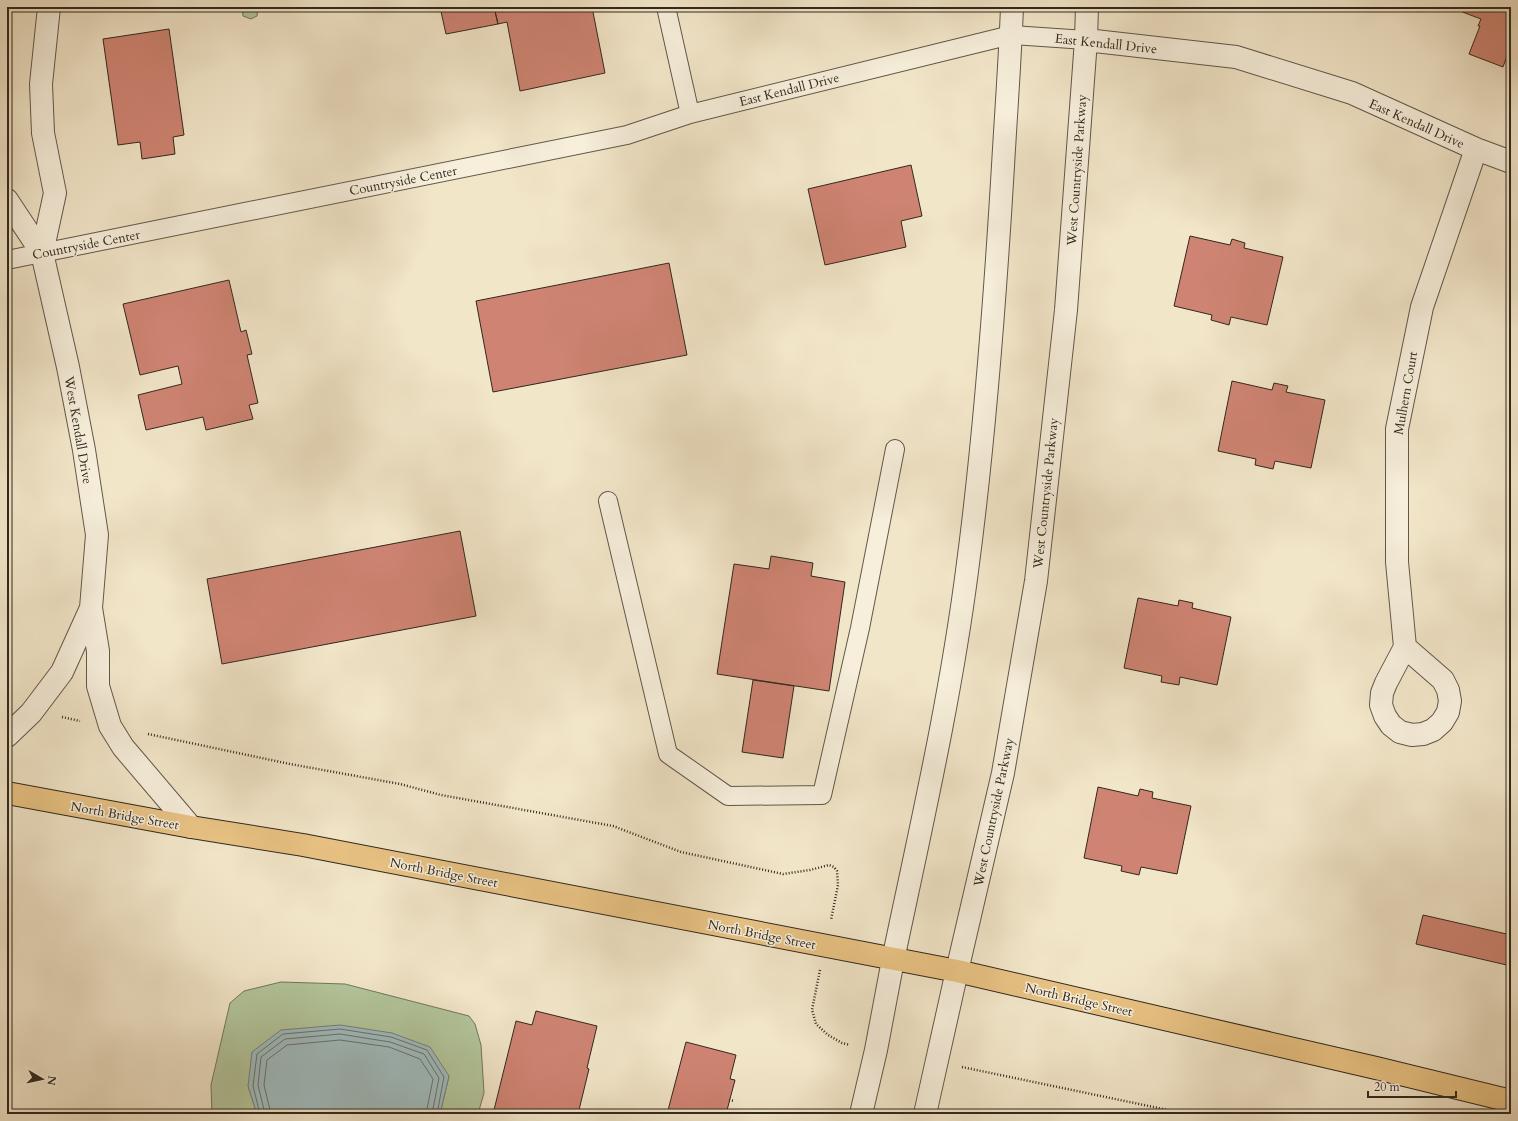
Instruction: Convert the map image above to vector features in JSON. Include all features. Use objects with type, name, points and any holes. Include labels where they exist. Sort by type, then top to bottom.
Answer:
[{"type":"highway","name":"North Bridge Street","points":[[7,793],[303,845],[893,960],[957,971],[1361,1064],[1511,1101]]},
{"type":"street","name":"West Kendall Drive","points":[[42,253],[55,193],[43,133],[41,84],[49,7]]},
{"type":"street","points":[[861,1114],[876,1050],[893,960],[936,756],[952,670],[967,571],[989,370],[1000,228],[1012,7]]},
{"type":"street","name":"West Countryside Parkway","points":[[925,1114],[1003,773],[1036,581],[1066,310],[1086,40],[1086,7]]},
{"type":"street","name":"East Kendall Drive","points":[[1086,40],[1236,57],[1352,93],[1476,149],[1511,162]]},
{"type":"street","name":"Mulhern Court","points":[[1405,647],[1397,562],[1397,429],[1422,307],[1476,149]]},
{"type":"street","name":"West Kendall Drive","points":[[7,200],[42,253],[68,367],[84,450],[97,535],[91,608],[98,651],[98,686],[110,726],[123,747],[191,826]]},
{"type":"street","name":"West Kendall Drive","points":[[7,736],[31,713],[62,672],[91,608]]},
{"type":"lane","points":[[666,7],[690,114]]},
{"type":"lane","name":"East Kendall Drive","points":[[690,114],[1011,35],[1086,40]]},
{"type":"lane","name":"Countryside Center","points":[[7,260],[627,135],[690,114]]},
{"type":"lane","points":[[608,501],[668,754],[728,796],[822,795],[860,628],[895,449]]},
{"type":"path","points":[[54,716],[82,721]]},
{"type":"path","points":[[145,733],[290,764],[400,784],[442,796],[613,826],[681,852],[783,874],[810,870],[829,865],[834,867],[837,871],[838,886]]},
{"type":"path","points":[[814,997],[812,1010],[816,1024],[828,1035],[842,1043],[848,1044]]},
{"type":"path","points":[[972,1069],[1187,1114]]},
{"type":"path","points":[[729,1100],[734,1101]]},
{"type":"green space","points":[[242,7],[258,7],[257,16],[251,19],[243,16]]},
{"type":"green space","points":[[281,982],[345,984],[469,1016],[475,1024],[481,1045],[484,1093],[478,1114],[440,1114],[449,1076],[248,1086],[257,1114],[212,1114],[211,1085],[230,1003],[244,991]]},
{"type":"water","points":[[340,1025],[392,1033],[430,1047],[449,1076],[440,1114],[257,1114],[248,1086],[252,1052],[281,1030]]},
{"type":"building","points":[[440,7],[494,7],[498,24],[446,34]]},
{"type":"building","points":[[494,7],[592,7],[605,73],[520,91],[507,22],[498,24]]},
{"type":"building","points":[[1449,7],[1511,7],[1511,45],[1503,67],[1469,54],[1480,26],[1478,26],[1481,19]]},
{"type":"building","points":[[169,29],[184,135],[173,137],[175,154],[142,159],[140,142],[118,145],[103,39]]},
{"type":"building","points":[[911,165],[922,216],[901,221],[906,247],[825,265],[808,189]]},
{"type":"building","points":[[1190,236],[1230,245],[1232,239],[1245,243],[1244,248],[1283,257],[1267,325],[1231,317],[1229,325],[1211,320],[1212,315],[1174,306]]},
{"type":"building","points":[[669,263],[687,355],[493,392],[476,301]]},
{"type":"building","points":[[229,280],[241,332],[246,330],[252,354],[247,355],[258,403],[249,405],[253,419],[206,430],[203,417],[146,430],[138,395],[182,384],[178,366],[140,375],[123,304]]},
{"type":"building","points":[[1232,381],[1272,390],[1274,383],[1288,386],[1286,392],[1325,400],[1311,468],[1275,461],[1273,469],[1255,465],[1256,459],[1218,451]]},
{"type":"building","points":[[460,531],[476,616],[222,664],[207,579]]},
{"type":"building","points":[[771,556],[813,563],[811,576],[845,582],[829,691],[717,674],[734,564],[769,569]]},
{"type":"building","points":[[1138,598],[1178,606],[1179,600],[1193,603],[1192,608],[1231,617],[1217,685],[1180,677],[1179,685],[1161,682],[1162,676],[1124,668]]},
{"type":"building","points":[[753,680],[794,686],[783,758],[742,752]]},
{"type":"building","points":[[1098,787],[1138,796],[1140,789],[1153,792],[1152,798],[1191,806],[1177,874],[1141,867],[1139,875],[1121,871],[1122,866],[1084,858]]},
{"type":"building","points":[[1423,915],[1511,935],[1511,966],[1416,944]]},
{"type":"building","points":[[536,1011],[597,1026],[587,1068],[589,1069],[578,1114],[493,1114],[516,1021],[532,1025]]},
{"type":"building","points":[[686,1042],[736,1055],[730,1079],[735,1080],[726,1114],[667,1114]]}]
